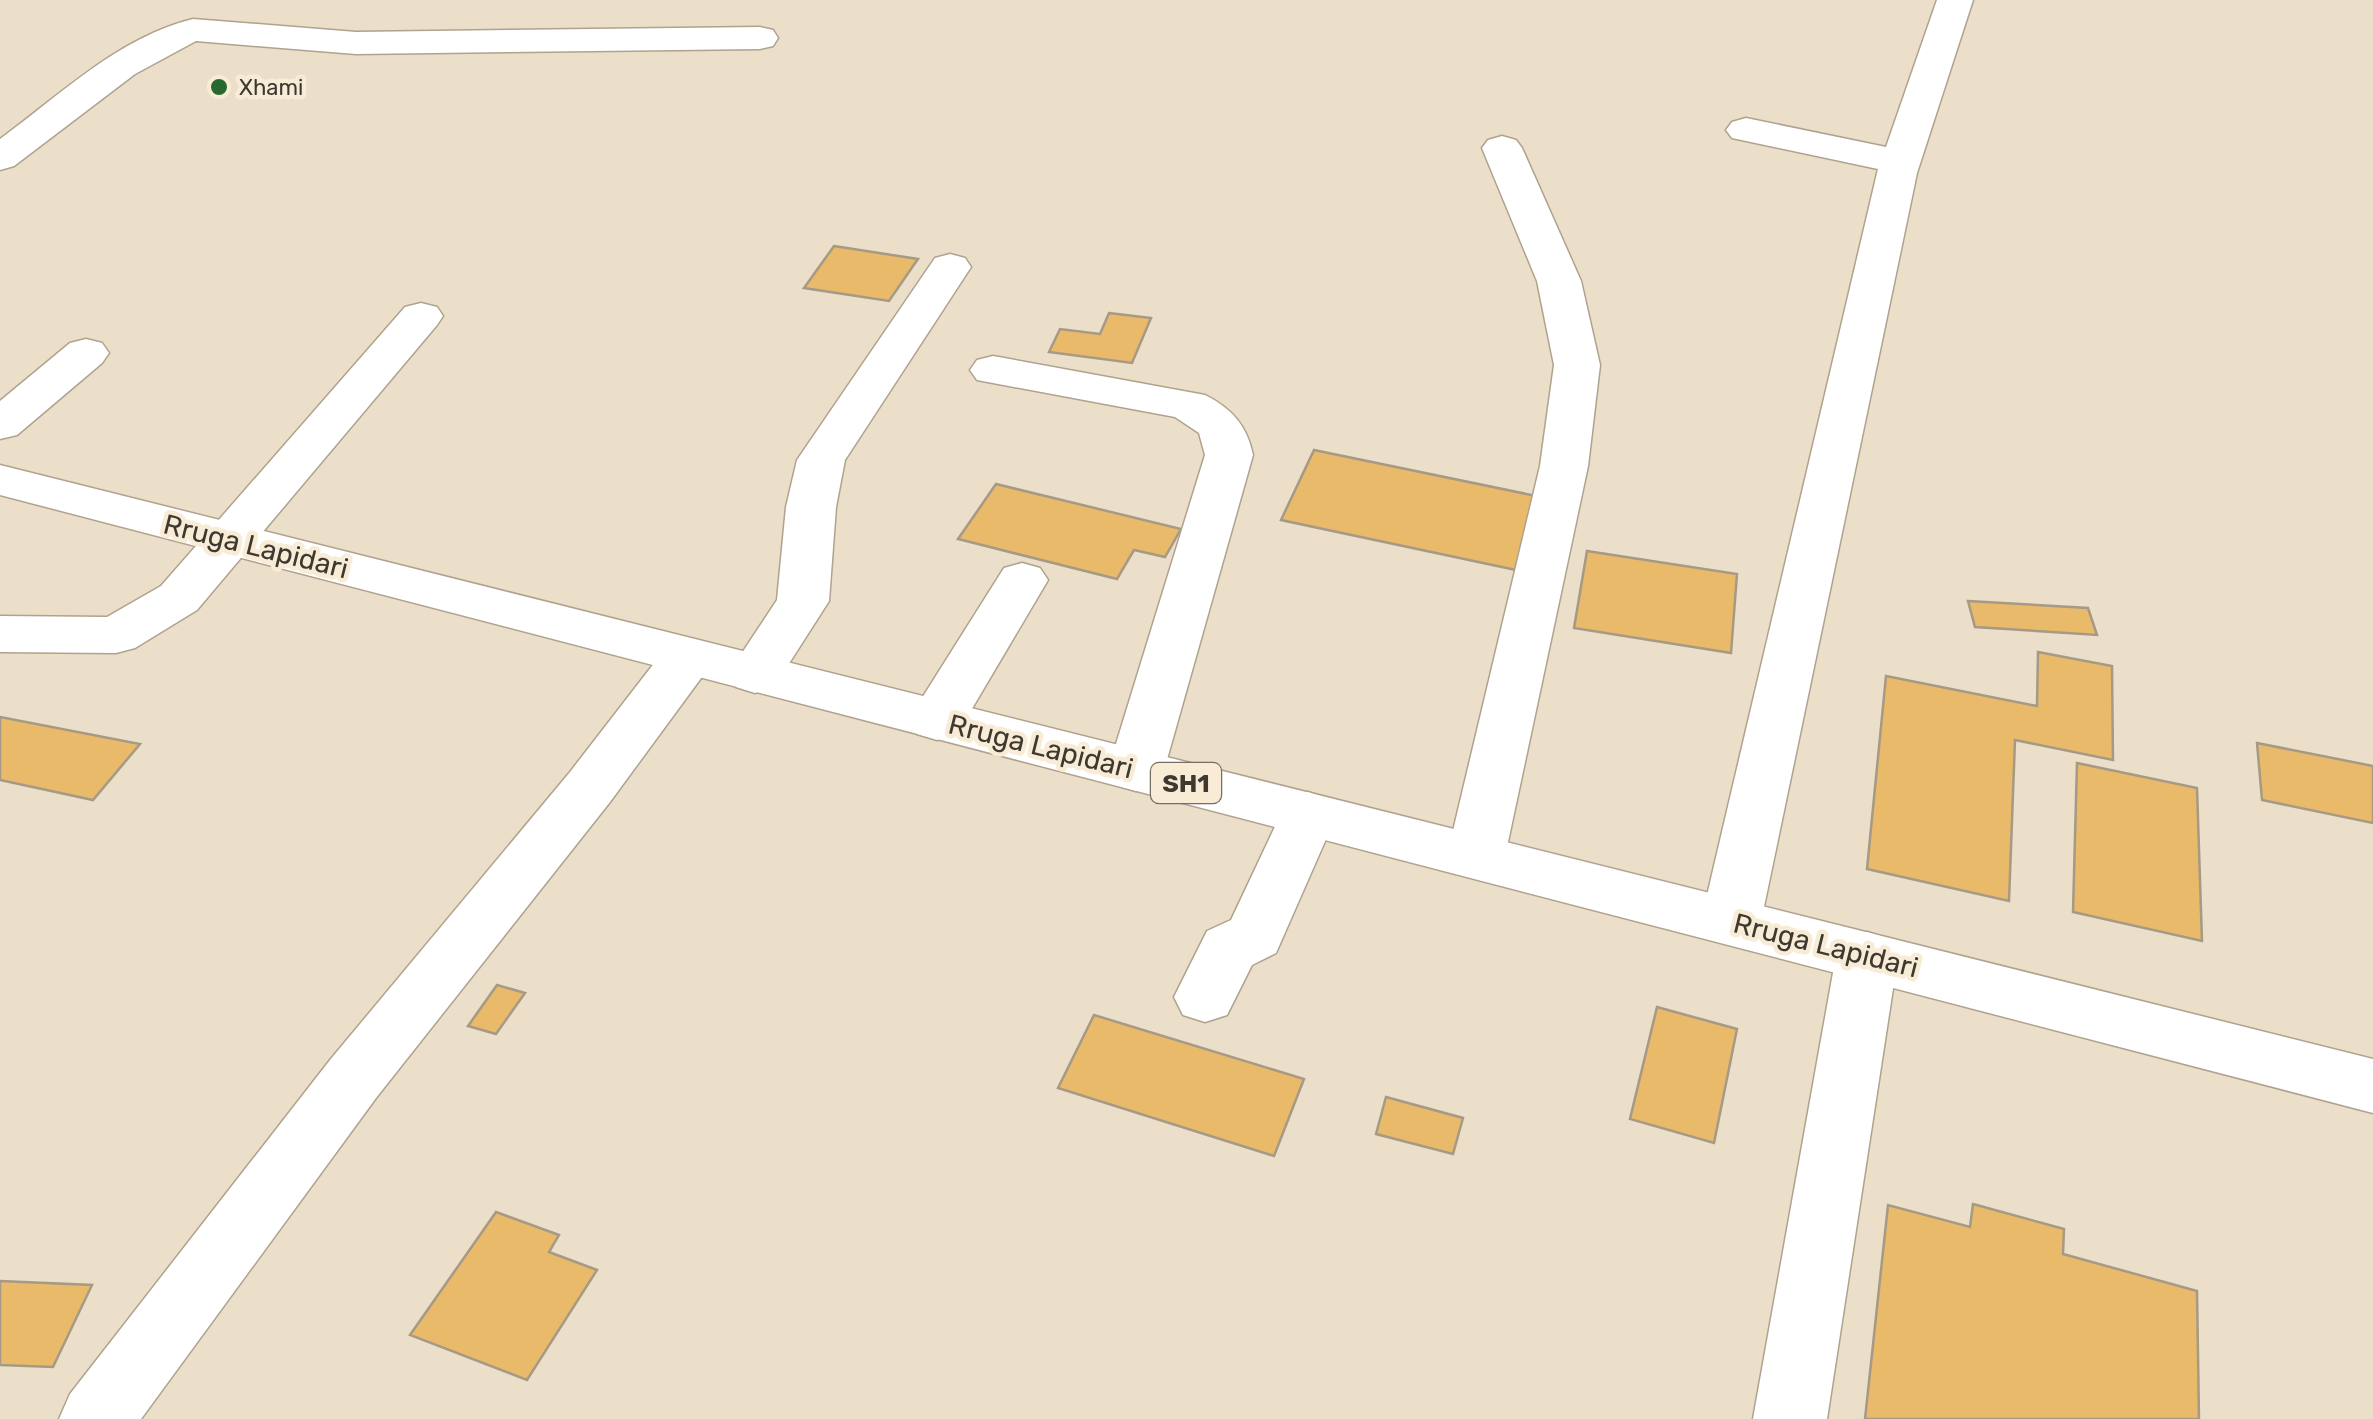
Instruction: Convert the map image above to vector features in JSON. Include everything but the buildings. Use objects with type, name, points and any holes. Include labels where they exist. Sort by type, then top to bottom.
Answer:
[{"type":"street","points":[[1730,921],[1901,162],[1956,0]]},
{"type":"street","points":[[0,158],[122,66],[166,38],[193,30],[356,43],[760,38]]},
{"type":"street","points":[[1746,130],[1901,162]]},
{"type":"street","points":[[1476,856],[1564,466],[1577,364],[1558,281],[1502,148]]},
{"type":"street","points":[[755,674],[802,601],[810,507],[821,460],[950,266]]},
{"type":"street","points":[[0,634],[116,635],[179,598],[421,316]]},
{"type":"street","points":[[0,425],[86,353]]},
{"type":"street","points":[[993,370],[1188,405],[1212,417],[1226,432],[1229,455],[1136,770]]},
{"type":"street","name":"Rruga Lapidari","points":[[0,480],[2373,1086]]},
{"type":"street","points":[[938,720],[1022,580]]},
{"type":"street","points":[[96,1419],[352,1079],[590,787],[688,657]]},
{"type":"street","points":[[1205,997],[1229,948],[1254,936],[1308,814]]},
{"type":"street","points":[[1790,1419],[1867,956]]},
{"type":"place","name":"Xhami","points":[[219,87]]}]
